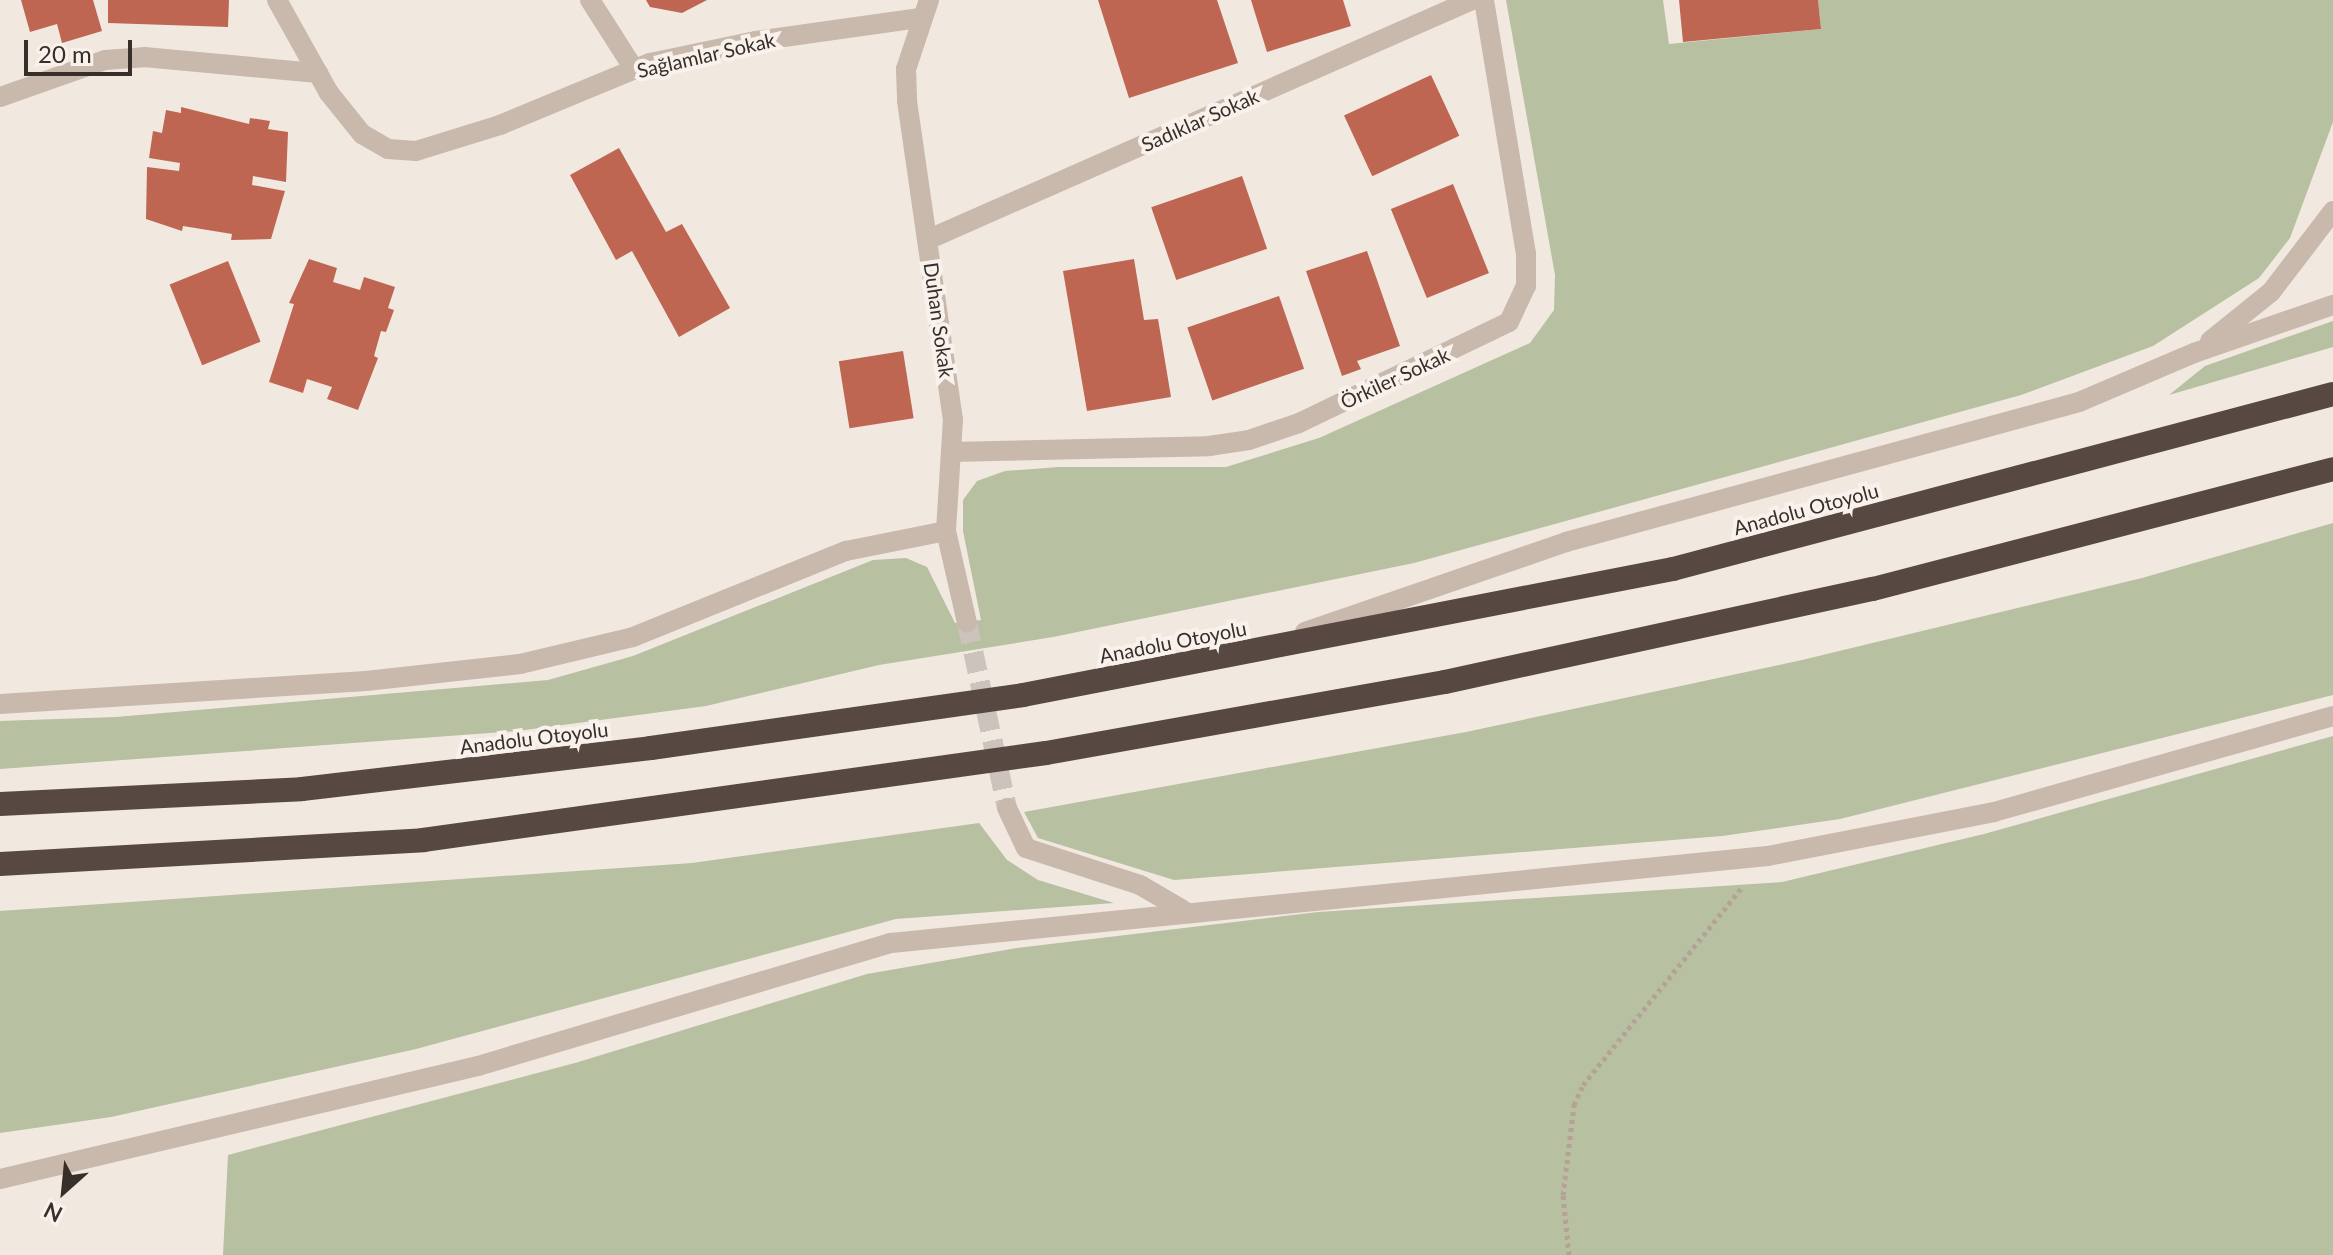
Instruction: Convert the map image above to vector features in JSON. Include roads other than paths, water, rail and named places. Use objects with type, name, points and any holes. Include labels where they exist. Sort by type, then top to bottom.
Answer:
[{"type":"highway","name":"Anadolu Otoyolu","points":[[0,804],[302,789],[651,748],[1009,697],[1673,569],[2333,394]]},
{"type":"highway","points":[[0,864],[423,840],[1046,753],[1445,682],[1873,589],[2333,469]]},
{"type":"street","points":[[277,0],[318,73]]},
{"type":"street","points":[[590,0],[634,69]]},
{"type":"street","name":"Sadıklar Sokak","points":[[927,240],[1472,0]]},
{"type":"street","name":"Örkiler Sokak","points":[[951,452],[1209,446],[1249,440],[1299,423],[1509,322],[1526,286],[1526,254],[1484,0]]},
{"type":"street","name":"Sağlamlar Sokak","points":[[318,73],[362,134],[388,149],[439,146],[634,69],[756,41],[924,9]]},
{"type":"street","name":"Duhan Sokak","points":[[924,9],[906,69],[953,419],[946,531],[967,623]]},
{"type":"street","points":[[0,97],[69,69],[144,57],[318,73]]},
{"type":"street","points":[[2194,353],[2271,292],[2333,211]]},
{"type":"street","points":[[1245,653],[1566,542],[2079,402],[2194,353],[2333,305]]},
{"type":"street","points":[[0,704],[366,681],[520,664],[633,637],[846,551],[946,531]]},
{"type":"street","points":[[0,1179],[478,1066],[891,943],[1183,910],[1768,856],[1994,812],[2333,716]]},
{"type":"street","points":[[1007,808],[1026,848],[1140,885],[1183,910]]},
{"type":"tunnel","points":[[967,623],[1007,808]]}]
